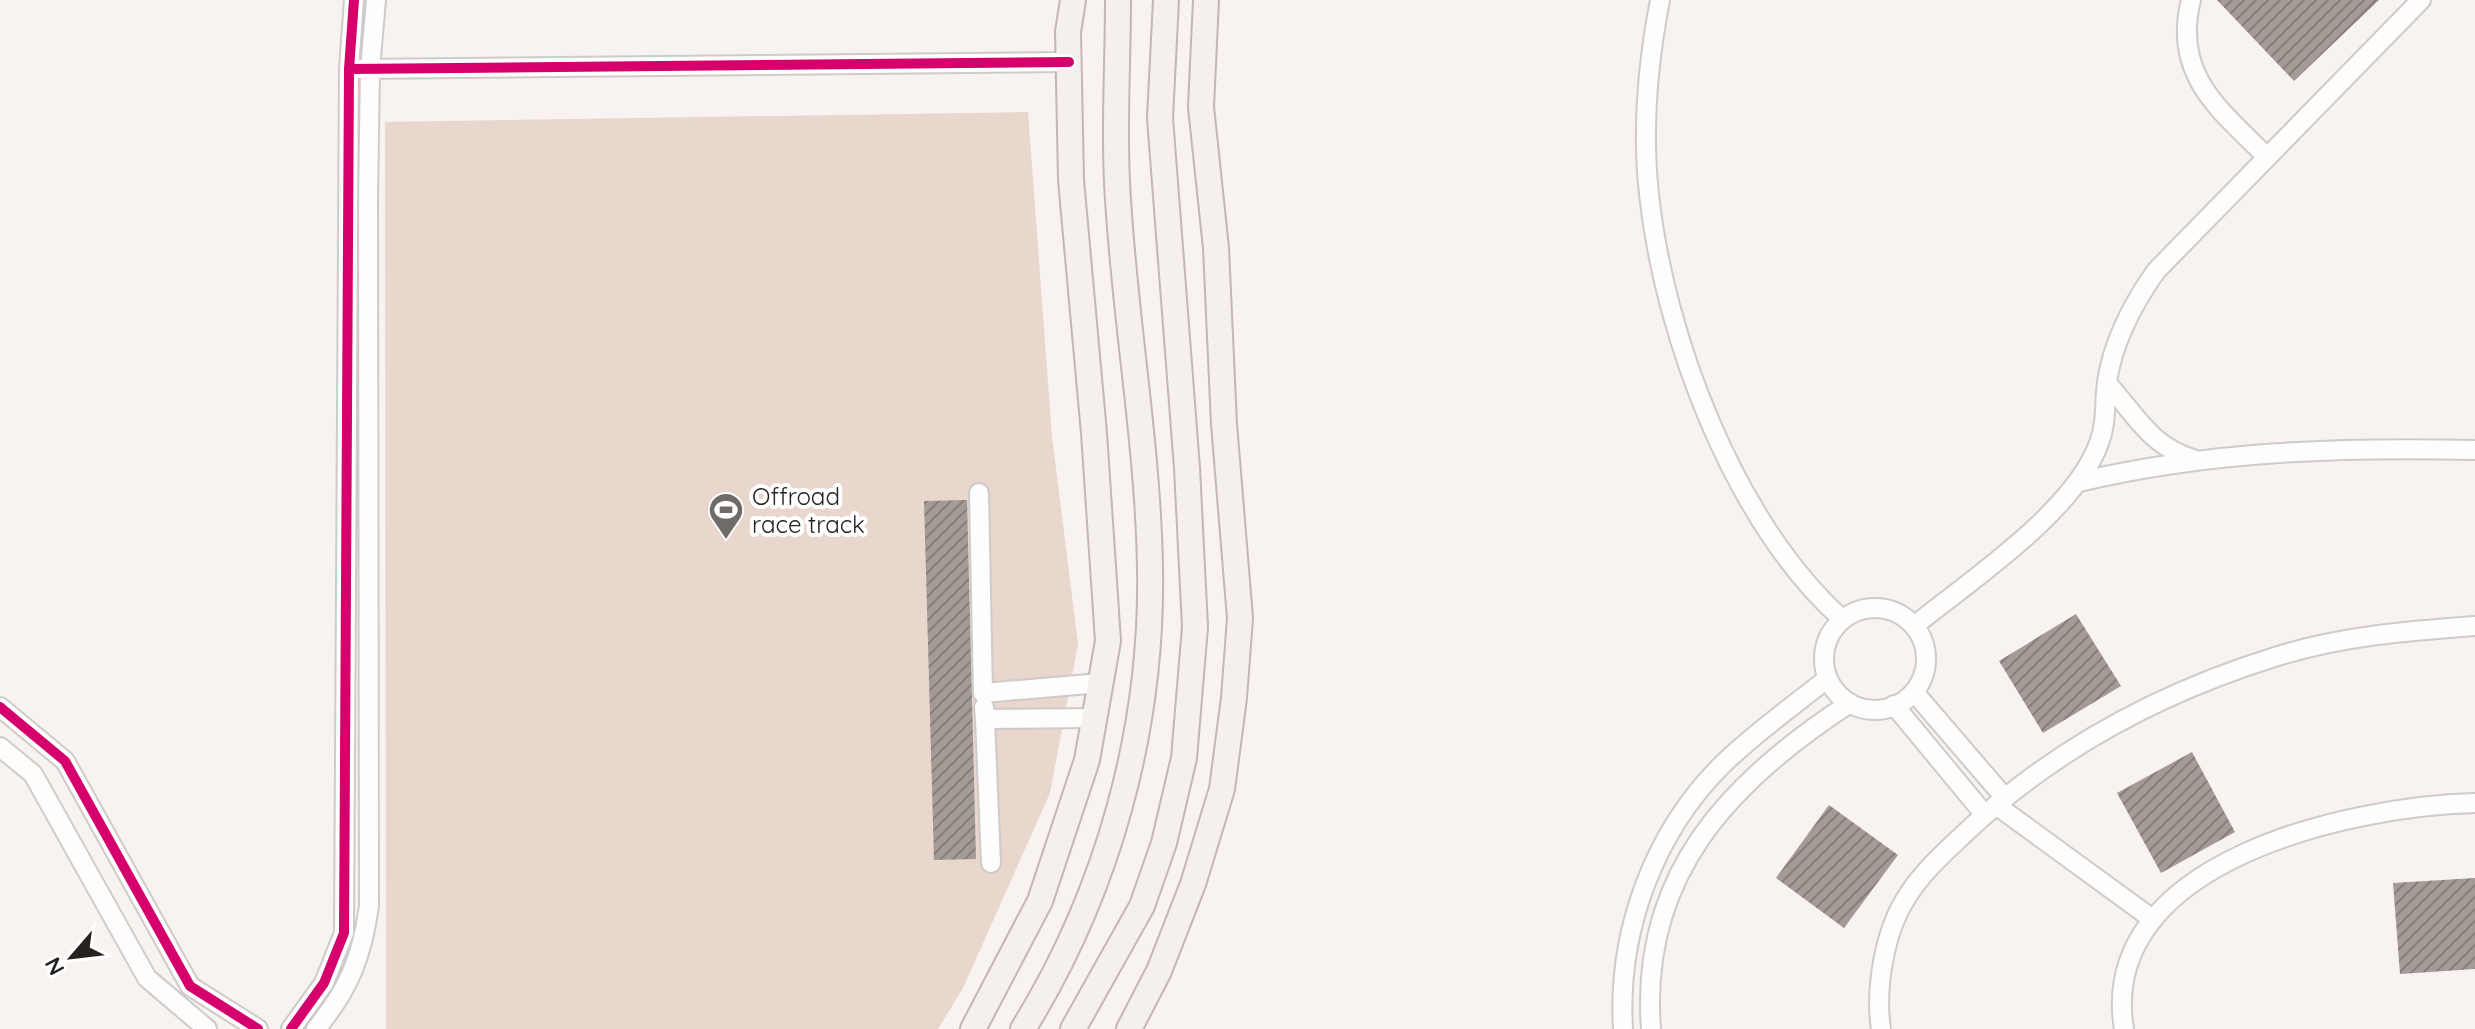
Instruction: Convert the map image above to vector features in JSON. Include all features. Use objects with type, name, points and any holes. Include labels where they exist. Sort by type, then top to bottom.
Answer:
[{"type":"main road","points":[[973,1029],[1040,901],[1087,760],[1108,641],[1094,433],[1071,180],[1069,62],[1073,0]]},
{"type":"main road","points":[[1023,1029],[1101,870],[1129,772],[1146,680],[1150,567],[1117,181],[1118,0]]},
{"type":"main road","points":[[1073,1029],[1142,906],[1164,843],[1184,758],[1195,627],[1187,468],[1160,118],[1166,0]]},
{"type":"main road","points":[[1129,1029],[1159,971],[1193,884],[1222,789],[1234,698],[1240,618],[1224,424],[1216,248],[1201,107],[1206,0]]},
{"type":"street","points":[[291,1029],[324,983],[344,933],[349,69],[354,0]]},
{"type":"street","points":[[316,1029],[338,1002],[363,950],[369,906],[370,69],[376,0]]},
{"type":"street","points":[[1660,0],[1648,115],[1649,194],[1666,285],[1687,362],[1722,449],[1773,538],[1815,595],[1842,619]]},
{"type":"street","points":[[2191,0],[2187,24],[2189,62],[2207,98],[2267,157]]},
{"type":"street","points":[[1914,626],[2053,512],[2079,482],[2105,425],[2107,383],[2121,333],[2144,288],[2421,0]]},
{"type":"street","points":[[349,69],[1069,62]]},
{"type":"street","points":[[2107,383],[2147,433],[2170,449],[2196,460]]},
{"type":"street","points":[[2079,482],[2196,460],[2342,450],[2475,450]]},
{"type":"street","points":[[979,493],[983,693],[991,863]]},
{"type":"street","points":[[1888,609],[1914,626],[1923,642],[1926,659],[1923,677],[1914,692],[1894,705],[1866,709],[1850,703],[1828,678],[1825,646],[1842,619],[1856,611],[1888,609]]},
{"type":"street","points":[[1881,1029],[1881,985],[1890,932],[1904,901],[1928,868],[1995,806],[2114,723],[2198,683],[2281,655],[2361,637],[2475,626]]},
{"type":"street","points":[[1623,1029],[1625,970],[1635,914],[1670,833],[1723,764],[1828,678]]},
{"type":"street","points":[[983,693],[1100,683]]},
{"type":"street","points":[[1914,692],[1995,806]]},
{"type":"street","points":[[1651,1029],[1652,973],[1659,935],[1670,896],[1693,847],[1725,803],[1753,774],[1801,735],[1850,703]]},
{"type":"street","points":[[1894,705],[1995,806],[2151,918]]},
{"type":"street","points":[[0,707],[65,761],[190,986],[258,1029]]},
{"type":"street","points":[[985,719],[1095,718]]},
{"type":"street","points":[[0,747],[33,774],[147,978],[207,1029]]},
{"type":"street","points":[[2124,1029],[2122,1008],[2126,972],[2136,943],[2151,918],[2182,888],[2294,836],[2374,814],[2475,803]]},
{"type":"shaded area","name":"Offroad race track","points":[[1028,112],[1052,437],[1078,644],[1050,793],[963,988],[938,1029],[386,1029],[385,122]]},
{"type":"building","points":[[2217,0],[2379,0],[2294,81]]},
{"type":"building","points":[[967,500],[976,859],[934,860],[924,501]]},
{"type":"building","points":[[2076,614],[2121,686],[2043,733],[1999,661]]},
{"type":"building","points":[[2192,752],[2235,832],[2161,873],[2117,793]]},
{"type":"building","points":[[1829,805],[1898,855],[1844,928],[1776,878]]},
{"type":"building","points":[[2475,878],[2475,969],[2400,974],[2393,883]]},
{"type":"cycle path","points":[[291,1029],[324,983],[344,933],[349,69],[354,0]]},
{"type":"cycle path","points":[[349,69],[1069,62]]},
{"type":"cycle path","points":[[0,707],[65,761],[190,986],[258,1029]]},
{"type":"place","name":"Offroad race track","points":[[726,541]]}]
